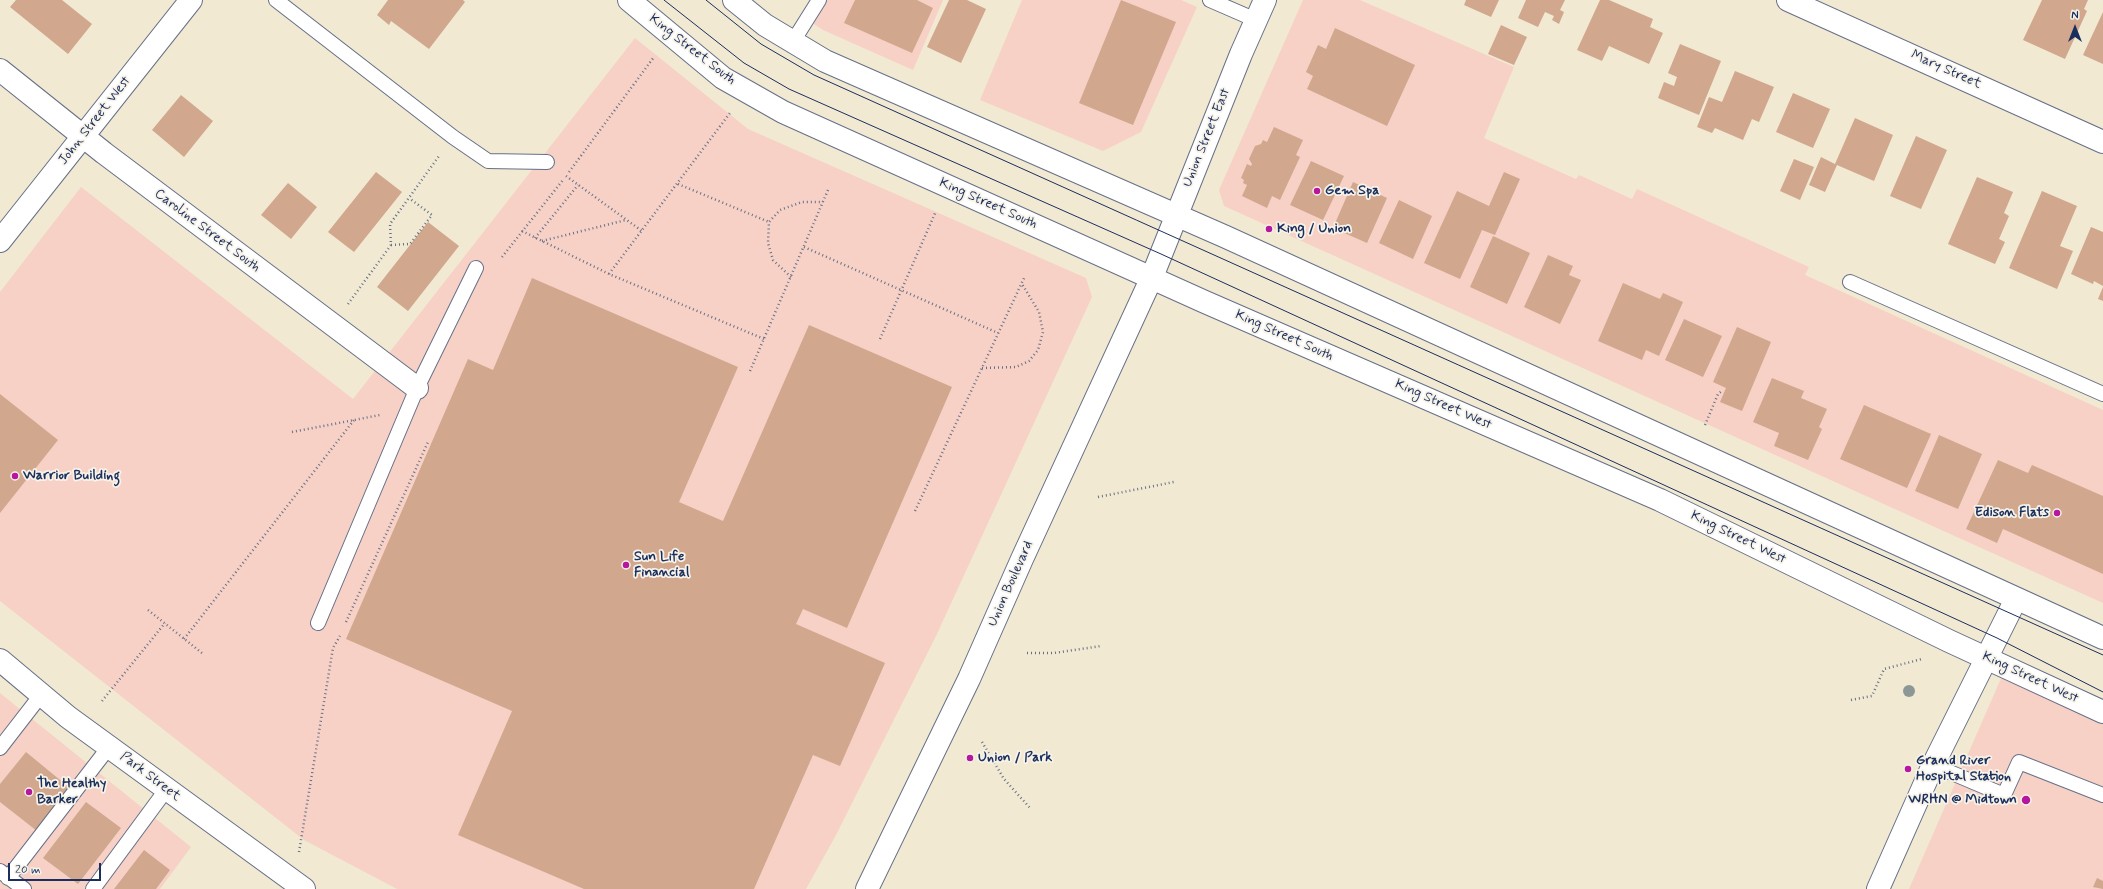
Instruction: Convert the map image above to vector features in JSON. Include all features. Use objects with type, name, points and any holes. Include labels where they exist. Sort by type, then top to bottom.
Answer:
[{"type":"main road","name":"John Street West","points":[[0,241],[191,0]]},
{"type":"main road","name":"King Street South","points":[[629,0],[723,78],[782,112],[1369,373]]},
{"type":"main road","points":[[734,0],[765,25],[792,43],[832,64],[1176,215],[2103,638]]},
{"type":"main road","name":"Union Street East","points":[[1152,277],[1265,0]]},
{"type":"main road","name":"Mary Street","points":[[1788,0],[2103,142]]},
{"type":"main road","name":"Caroline Street South","points":[[0,70],[83,137],[418,388]]},
{"type":"main road","name":"Union Boulevard","points":[[866,889],[969,680],[1025,552],[1152,277]]},
{"type":"main road","name":"King Street West","points":[[1369,373],[1660,500],[2103,712]]},
{"type":"main road","points":[[1878,889],[1933,765],[2016,599]]},
{"type":"main road","name":"Park Street","points":[[0,660],[42,695],[166,790],[304,889]]},
{"type":"lane","points":[[276,0],[453,137],[488,161],[547,162]]},
{"type":"lane","points":[[792,43],[819,0]]},
{"type":"lane","points":[[1210,0],[1256,20]]},
{"type":"lane","points":[[318,622],[418,388],[476,268]]},
{"type":"lane","points":[[1850,282],[2103,394]]},
{"type":"lane","points":[[0,748],[42,695]]},
{"type":"lane","points":[[24,889],[4,874],[109,747]]},
{"type":"lane","points":[[1933,765],[2004,795],[2019,762],[2103,795]]},
{"type":"lane","points":[[93,889],[166,790]]},
{"type":"path","points":[[640,76],[656,55]]},
{"type":"path","points":[[609,274],[732,111]]},
{"type":"path","points":[[333,325],[392,245],[390,224],[453,137]]},
{"type":"path","points":[[547,162],[642,231]]},
{"type":"path","points":[[678,184],[769,222]]},
{"type":"path","points":[[535,238],[578,185]]},
{"type":"path","points":[[750,371],[828,190]]},
{"type":"path","points":[[392,245],[410,244],[432,215],[409,198]]},
{"type":"path","points":[[791,277],[774,260],[768,242],[769,222],[780,210],[802,202],[823,202]]},
{"type":"path","points":[[880,339],[939,205]]},
{"type":"path","points":[[542,241],[627,220]]},
{"type":"path","points":[[522,231],[609,274],[764,339]]},
{"type":"path","points":[[804,247],[998,333]]},
{"type":"path","points":[[915,511],[1025,276]]},
{"type":"path","points":[[982,368],[1016,367],[1029,361],[1038,350],[1044,332],[1039,312],[1021,284]]},
{"type":"path","points":[[1705,425],[1718,394],[1723,390]]},
{"type":"path","points":[[292,432],[387,413]]},
{"type":"path","points":[[184,639],[354,420]]},
{"type":"path","points":[[345,625],[428,442]]},
{"type":"path","points":[[1098,497],[1174,482]]},
{"type":"path","points":[[148,610],[202,652]]},
{"type":"path","points":[[102,701],[165,623]]},
{"type":"path","points":[[299,853],[333,648],[342,632]]},
{"type":"path","points":[[1027,652],[1054,652],[1101,646]]},
{"type":"path","points":[[1851,700],[1872,696],[1884,669],[1929,657]]},
{"type":"path","points":[[982,742],[1004,779],[1031,809]]},
{"type":"shaded area","points":[[812,0],[943,0],[913,70],[823,30],[801,16]]},
{"type":"shaded area","points":[[1022,0],[1181,0],[1197,7],[1141,132],[1103,151],[980,100]]},
{"type":"shaded area","points":[[1303,0],[1360,0],[1514,67],[1484,138],[1576,179],[1579,175],[1632,199],[1637,189],[1809,267],[1805,275],[2103,410],[2103,603],[1224,206],[1219,190]]},
{"type":"shaded area","points":[[635,38],[748,129],[1086,278],[1092,297],[936,636],[836,835],[806,889],[397,889],[304,840],[0,601],[0,292],[81,187],[353,399]]},
{"type":"shaded area","name":"WRHN @ Midtown","points":[[2006,667],[2103,711],[2103,889],[1909,889]]},
{"type":"shaded area","points":[[0,693],[191,847],[160,889],[0,889]]},
{"type":"building","points":[[16,0],[62,0],[92,24],[68,54],[10,7]]},
{"type":"building","points":[[388,0],[463,0],[465,2],[429,49],[391,21],[389,25],[377,15]]},
{"type":"building","points":[[855,0],[917,0],[933,8],[912,53],[844,23]]},
{"type":"building","points":[[949,0],[967,0],[986,9],[961,63],[927,47]]},
{"type":"building","points":[[1121,0],[1176,22],[1133,125],[1079,103]]},
{"type":"building","points":[[1466,0],[1499,0],[1491,17],[1464,5]]},
{"type":"building","points":[[1526,0],[1565,0],[1560,10],[1564,12],[1559,24],[1552,20],[1554,16],[1545,12],[1538,27],[1518,18]]},
{"type":"building","points":[[1600,0],[1609,0],[1653,19],[1650,27],[1663,33],[1649,64],[1609,46],[1602,61],[1577,50]]},
{"type":"building","points":[[2042,0],[2088,0],[2084,9],[2087,11],[2065,59],[2023,40]]},
{"type":"building","points":[[2103,12],[2103,64],[2083,55]]},
{"type":"building","points":[[1501,25],[1527,37],[1514,65],[1488,54]]},
{"type":"building","points":[[1335,28],[1415,65],[1387,126],[1307,89],[1313,76],[1306,72],[1318,45],[1326,49]]},
{"type":"building","points":[[1680,44],[1721,61],[1699,115],[1658,98],[1664,82],[1674,86],[1677,77],[1668,73]]},
{"type":"building","points":[[1735,71],[1774,87],[1759,122],[1752,119],[1743,140],[1715,128],[1712,133],[1697,127],[1709,97],[1722,102]]},
{"type":"building","points":[[1793,93],[1830,109],[1813,148],[1776,132]]},
{"type":"building","points":[[181,95],[213,121],[184,157],[152,130]]},
{"type":"building","points":[[1855,118],[1893,135],[1874,181],[1837,165],[1825,192],[1809,185],[1821,157],[1835,164]]},
{"type":"building","points":[[1274,127],[1303,140],[1296,155],[1300,157],[1280,200],[1272,196],[1267,208],[1242,196],[1247,185],[1243,183],[1244,180],[1241,178],[1247,164],[1251,166],[1252,164],[1249,159],[1255,146],[1261,144],[1263,140],[1267,142]]},
{"type":"building","points":[[1916,136],[1947,150],[1921,209],[1890,196]]},
{"type":"building","points":[[1794,159],[1814,167],[1800,200],[1780,191]]},
{"type":"building","name":"Gem Spa","points":[[1311,161],[1344,176],[1323,220],[1290,205]]},
{"type":"building","points":[[376,172],[402,192],[354,252],[328,232]]},
{"type":"building","points":[[1504,172],[1520,179],[1495,235],[1482,230],[1460,279],[1424,263],[1457,191],[1489,206]]},
{"type":"building","points":[[1977,177],[2013,192],[2004,213],[2009,216],[1999,239],[2005,242],[1995,264],[1948,244]]},
{"type":"building","points":[[1353,182],[1387,198],[1367,243],[1333,228]]},
{"type":"building","points":[[288,183],[317,207],[291,239],[261,215]]},
{"type":"building","points":[[2042,191],[2077,206],[2060,246],[2073,251],[2057,289],[2009,268]]},
{"type":"building","points":[[1399,200],[1432,216],[1413,259],[1379,243]]},
{"type":"building","points":[[428,222],[459,246],[408,311],[377,287]]},
{"type":"building","points":[[2091,227],[2103,232],[2103,286],[2094,281],[2093,284],[2071,274]]},
{"type":"building","points":[[1493,236],[1530,253],[1507,304],[1470,287]]},
{"type":"building","points":[[1548,255],[1573,266],[1569,275],[1581,280],[1560,324],[1524,307]]},
{"type":"building","name":"Sun Life Financial","points":[[532,278],[738,367],[679,502],[723,521],[809,325],[952,387],[847,628],[803,609],[796,624],[885,663],[840,766],[813,755],[754,889],[584,889],[458,835],[512,711],[346,639],[468,359],[493,370]]},
{"type":"building","points":[[1623,283],[1660,299],[1663,293],[1683,302],[1659,356],[1646,350],[1642,360],[1598,341]]},
{"type":"building","points":[[2103,287],[2103,301],[2098,299]]},
{"type":"building","points":[[1684,319],[1722,336],[1703,377],[1665,360]]},
{"type":"building","points":[[1737,327],[1771,342],[1742,411],[1720,402],[1726,388],[1713,382]]},
{"type":"building","points":[[1772,378],[1804,391],[1801,398],[1827,409],[1819,427],[1822,429],[1808,460],[1774,446],[1779,433],[1753,422]]},
{"type":"building","name":"Warrior Building","points":[[0,394],[58,440],[0,513]]},
{"type":"building","points":[[1864,405],[1931,434],[1907,488],[1840,459]]},
{"type":"building","points":[[1939,435],[1982,454],[1958,509],[1915,491]]},
{"type":"building","name":"Edison Flats","points":[[1998,460],[2028,473],[2032,465],[2103,496],[2103,574],[2003,529],[1997,543],[1966,529]]},
{"type":"building","points":[[26,752],[71,789],[37,831],[0,802],[0,784]]},
{"type":"building","points":[[86,802],[121,828],[78,884],[43,858]]},
{"type":"building","points":[[144,850],[170,870],[156,889],[114,889]]},
{"type":"building","points":[[2097,878],[2103,881],[2103,889],[2093,887]]},
{"type":"tram line","points":[[664,0],[744,63],[789,89],[1161,254],[1997,638],[2103,692]]},
{"type":"tram line","points":[[706,0],[761,44],[814,75],[2103,655]]},
{"type":"place","name":"Gem Spa","points":[[1317,191]]},
{"type":"place","name":"King / Union","points":[[1269,229]]},
{"type":"place","name":"Warrior Building","points":[[15,476]]},
{"type":"place","name":"Edison Flats","points":[[2057,513]]},
{"type":"place","name":"Sun Life Financial","points":[[626,565]]},
{"type":"place","name":"Union / Park","points":[[970,758]]},
{"type":"place","name":"Grand River Hospital Station","points":[[1908,769]]},
{"type":"place","name":"The Healthy Barker","points":[[29,792]]},
{"type":"place","name":"WRHN @ Midtown","points":[[2026,800]]}]
